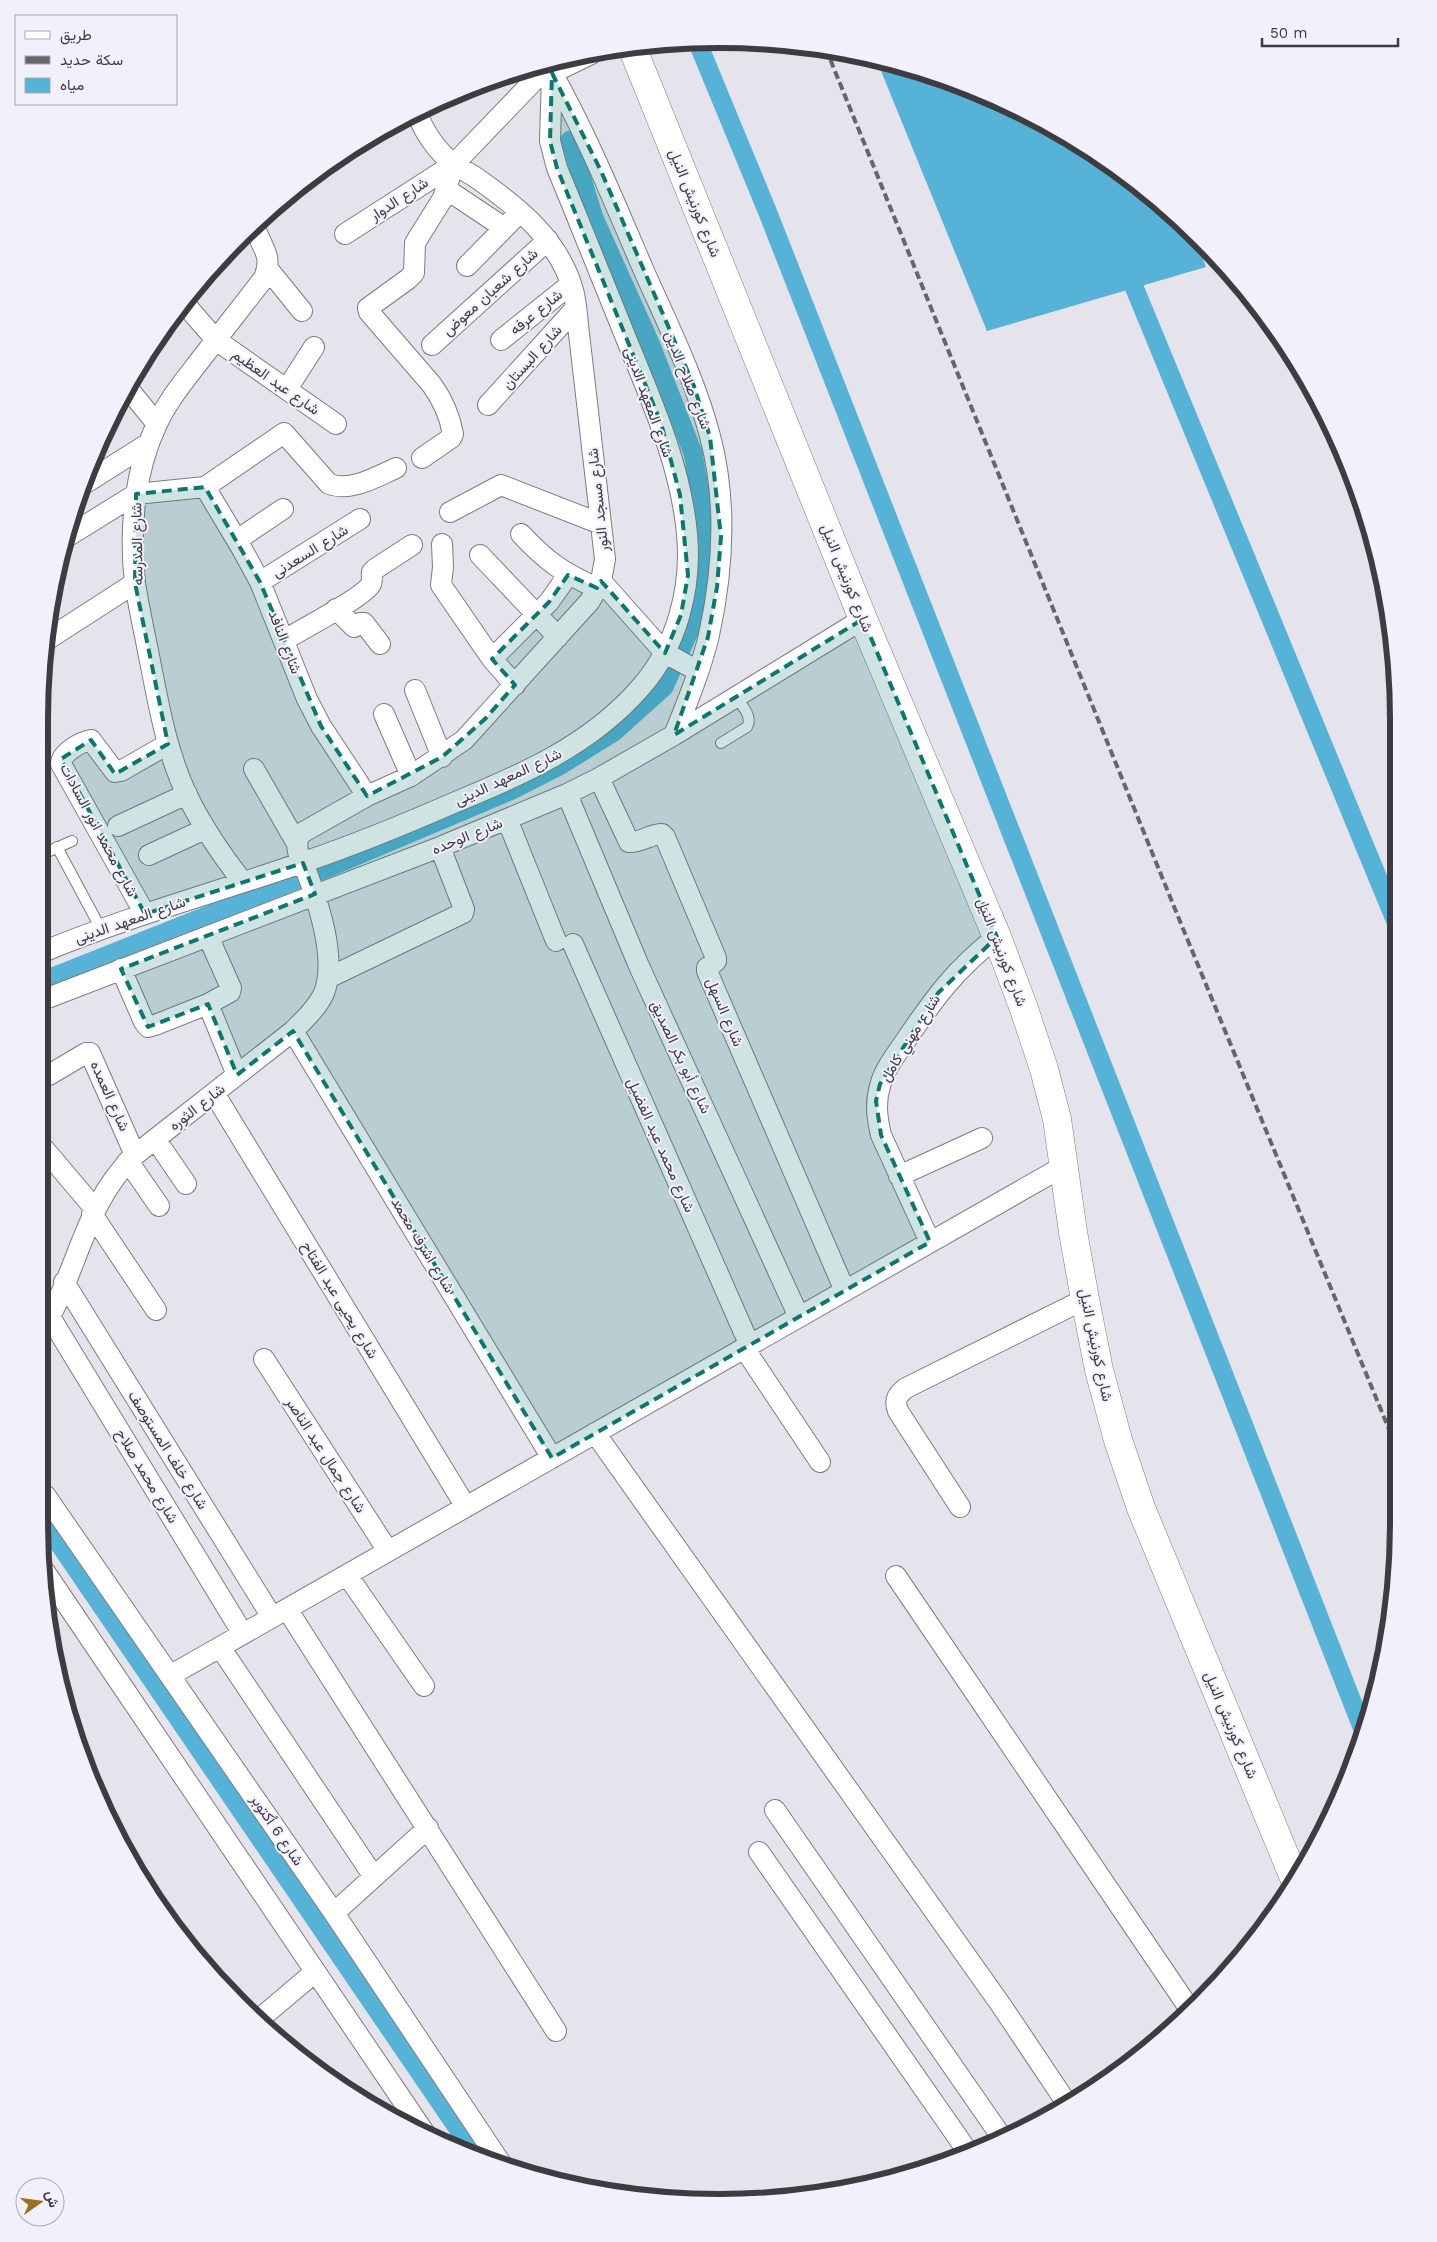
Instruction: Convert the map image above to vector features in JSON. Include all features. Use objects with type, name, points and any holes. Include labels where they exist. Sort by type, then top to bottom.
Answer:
[{"type":"main road","name":"شارع كورنيش النيل","points":[[634,53],[864,619],[997,937],[1044,1069],[1057,1120],[1072,1232],[1099,1370],[1118,1440],[1141,1508],[1292,1872]]},
{"type":"street","name":"شارع المعهد الدينى","points":[[48,950],[145,914],[303,862],[442,809],[547,762],[582,740],[614,715],[642,686],[665,653],[680,615],[688,575],[687,534],[680,494],[661,423],[557,168],[550,141],[553,91],[548,69]]},
{"type":"street","name":"شارع صلاح الدين","points":[[549,69],[574,114],[601,171],[694,386],[710,437],[718,487],[721,537],[717,587],[708,637],[698,671],[674,735]]},
{"type":"street","points":[[422,458],[451,438],[453,434],[450,422],[440,396],[369,312],[368,308],[412,277],[415,268],[415,243],[443,198],[454,164],[545,70]]},
{"type":"street","name":"شارع مسجد النور","points":[[296,842],[300,834],[307,828],[367,796],[411,776],[442,757],[464,740],[516,685],[590,601],[599,585],[605,559],[576,308],[571,284],[561,260],[542,232],[520,212],[478,179],[454,164],[435,146],[419,119]]},
{"type":"street","name":"شارع الدوار","points":[[345,234],[454,164]]},
{"type":"street","points":[[446,189],[503,227]]},
{"type":"street","points":[[467,266],[503,227],[520,212]]},
{"type":"street","points":[[257,232],[267,250],[268,269],[302,311]]},
{"type":"street","name":"شارع شعبان معوض","points":[[432,345],[548,240]]},
{"type":"street","name":"شارع المدرسه","points":[[242,881],[205,829],[187,794],[168,744],[135,583],[134,539],[136,494],[149,443],[157,424],[172,397],[264,278],[268,269]]},
{"type":"street","name":"شارع عرفه","points":[[501,340],[571,284]]},
{"type":"street","name":"شارع عبد العظيم","points":[[188,308],[216,340],[336,424]]},
{"type":"street","points":[[540,308],[558,328]]},
{"type":"street","name":"شارع البستان","points":[[488,405],[576,308]]},
{"type":"street","points":[[287,390],[314,347]]},
{"type":"street","points":[[132,393],[157,424]]},
{"type":"street","points":[[74,533],[136,494],[205,487],[282,434],[286,434],[329,484],[337,487],[353,485],[396,468]]},
{"type":"street","points":[[93,479],[149,443]]},
{"type":"street","points":[[450,512],[501,485],[601,524]]},
{"type":"street","name":"شارع النافد","points":[[205,487],[260,582],[304,692],[321,726],[367,796]]},
{"type":"street","points":[[237,540],[283,509]]},
{"type":"street","name":"شارع السعدنى","points":[[260,582],[360,519]]},
{"type":"street","points":[[521,534],[543,557],[568,576],[599,585],[665,653],[698,671]]},
{"type":"street","points":[[442,544],[443,567],[441,585],[492,659],[516,685]]},
{"type":"street","points":[[284,640],[336,610],[370,586],[372,572],[375,569],[412,545]]},
{"type":"street","points":[[480,555],[558,637]]},
{"type":"street","points":[[492,659],[549,602],[568,576]]},
{"type":"street","points":[[53,636],[135,583]]},
{"type":"street","points":[[336,610],[354,626],[364,623],[380,644]]},
{"type":"street","name":"شارع الوحده","points":[[48,997],[440,847],[567,794],[674,735],[864,619]]},
{"type":"street","points":[[415,690],[442,757]]},
{"type":"street","points":[[384,714],[411,776]]},
{"type":"street","name":"شارع محمد انور السادات","points":[[145,914],[61,764],[61,759],[64,754],[91,740],[115,772],[121,771],[168,744]]},
{"type":"street","points":[[254,768],[296,842],[297,851],[315,894]]},
{"type":"street","name":"شارع السهل","points":[[599,778],[629,842],[634,843],[656,834],[662,834],[665,837],[716,958],[716,961],[707,968],[707,971],[844,1291]]},
{"type":"street","points":[[118,826],[187,794]]},
{"type":"street","name":"شارع أبو بكر الصديق","points":[[567,794],[651,992],[799,1318]]},
{"type":"street","name":"شارع محمد عبد الفضيل","points":[[507,819],[747,1347],[820,1462]]},
{"type":"street","points":[[149,855],[205,829]]},
{"type":"street","points":[[328,978],[463,913],[464,909],[440,847]]},
{"type":"street","name":"شارع الثوره","points":[[49,1308],[64,1282],[94,1212],[108,1188],[132,1158],[293,1032],[311,1013],[323,993],[328,978],[325,938],[315,894]]},
{"type":"street","points":[[121,969],[144,1022],[148,1027],[208,1004],[230,992],[231,988],[208,936]]},
{"type":"street","name":"شارع مهني كامل","points":[[930,1242],[881,1135],[876,1101],[880,1084],[887,1068],[938,993],[966,963],[997,937]]},
{"type":"street","points":[[208,1004],[238,1075]]},
{"type":"street","name":"شارع اشرف محمد","points":[[293,1032],[552,1458]]},
{"type":"street","name":"شارع العمده","points":[[49,1075],[86,1053],[90,1053],[132,1158]]},
{"type":"street","name":"شارع يحيى عبد الفتاح","points":[[214,1094],[466,1507]]},
{"type":"street","points":[[899,1176],[982,1138]]},
{"type":"street","points":[[156,1140],[186,1184]]},
{"type":"street","points":[[48,1154],[94,1212],[156,1310]]},
{"type":"street","points":[[132,1158],[159,1206]]},
{"type":"street","points":[[171,1675],[1064,1166]]},
{"type":"street","name":"شارع خلف المستوصف","points":[[64,1282],[280,1613],[428,1828],[556,2031]]},
{"type":"street","points":[[960,1507],[898,1411],[895,1403],[898,1395],[906,1388],[1085,1299]]},
{"type":"street","name":"شارع محمد صلاح","points":[[49,1308],[243,1634]]},
{"type":"street","name":"شارع جمال عبد الناصر","points":[[264,1359],[388,1551]]},
{"type":"street","points":[[595,1433],[995,1997],[1064,2099]]},
{"type":"street","name":"شارع 6 أكتوبر","points":[[48,1499],[334,1913],[496,2156]]},
{"type":"street","points":[[347,1575],[424,1686]]},
{"type":"street","points":[[896,1576],[1186,2004]]},
{"type":"street","points":[[50,1580],[418,2123]]},
{"type":"street","points":[[220,1647],[374,1876]]},
{"type":"street","points":[[775,1810],[998,2132]]},
{"type":"street","points":[[334,1913],[428,1828]]},
{"type":"street","points":[[759,1852],[965,2147]]},
{"type":"street","points":[[263,2016],[315,1972]]},
{"type":"lane","points":[[722,743],[747,727],[749,722],[749,718],[736,697]]},
{"type":"lane","points":[[48,852],[72,841]]},
{"type":"lane","points":[[57,847],[100,930]]},
{"type":"highlighted area","points":[[552,73],[601,171],[694,386],[710,437],[721,537],[717,587],[708,637],[674,735],[863,619],[997,937],[938,993],[880,1084],[876,1101],[881,1135],[930,1242],[552,1458],[293,1031],[237,1075],[208,1004],[148,1027],[121,969],[315,894],[303,863],[145,914],[61,759],[91,740],[115,774],[168,744],[135,583],[136,494],[205,487],[260,582],[321,726],[367,796],[442,757],[485,719],[515,685],[492,659],[549,602],[568,575],[597,588],[601,581],[665,653],[681,615],[688,575],[680,495],[661,423],[557,168],[550,141]]},
{"type":"water","points":[[879,67],[934,83],[975,99],[1054,137],[1127,186],[1161,214],[1201,252],[1206,267],[987,331]]},
{"type":"waterway","points":[[700,48],[768,213],[1360,1721]]},
{"type":"waterway","points":[[48,979],[330,867],[512,790],[561,765],[614,732],[664,687],[696,616],[707,534],[693,453],[650,343],[594,218],[570,140]]},
{"type":"waterway","points":[[1125,265],[1390,907]]},
{"type":"waterway","points":[[48,1528],[470,2146]]},
{"type":"railway","points":[[829,57],[1177,914],[1390,1432]]}]
